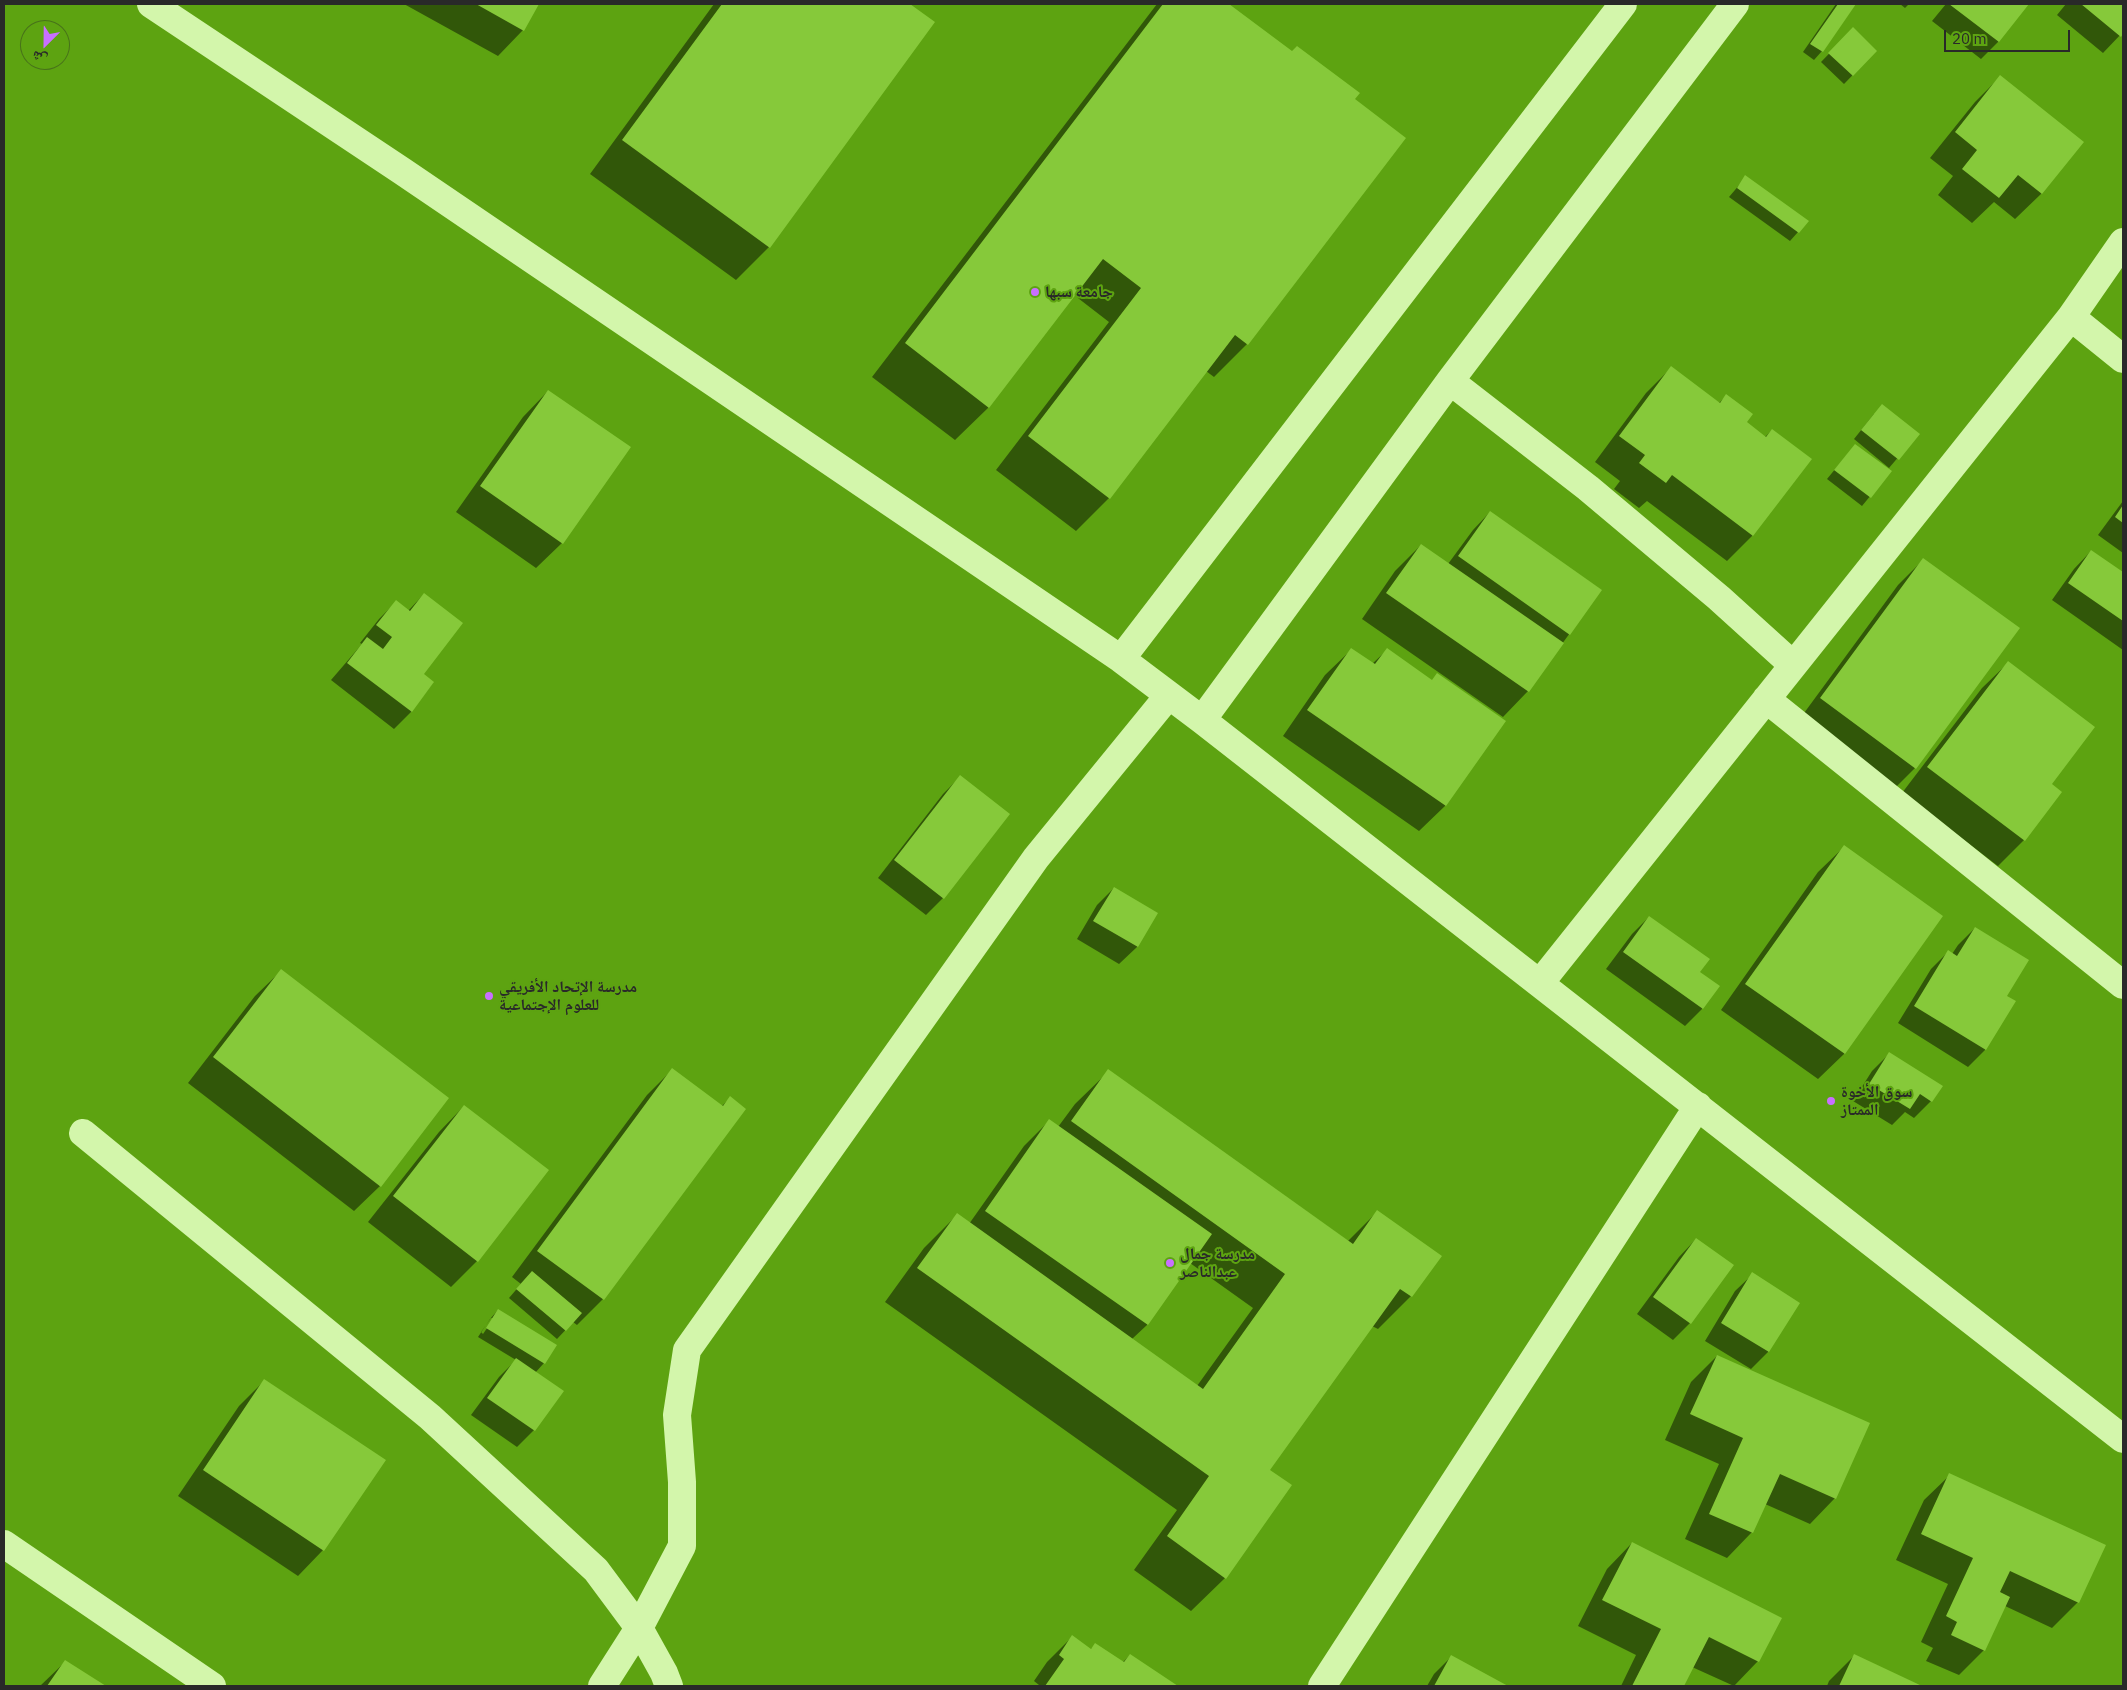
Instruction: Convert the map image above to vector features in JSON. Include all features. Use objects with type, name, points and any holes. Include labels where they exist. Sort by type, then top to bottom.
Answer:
[{"type":"street","points":[[150,4],[426,187],[1121,659],[1540,983],[2123,1439]]},
{"type":"street","points":[[1121,659],[1623,4]]},
{"type":"street","points":[[1202,720],[1450,381],[1735,4]]},
{"type":"street","points":[[1540,983],[2071,317],[2123,242]]},
{"type":"street","points":[[2071,317],[2123,359]]},
{"type":"street","points":[[1450,381],[1588,488],[1719,598],[1793,665]]},
{"type":"street","points":[[602,1686],[639,1628],[682,1546],[682,1482],[677,1415],[687,1350],[1036,858],[1169,695]]},
{"type":"street","points":[[1766,699],[2123,985]]},
{"type":"street","points":[[1322,1686],[1698,1106]]},
{"type":"street","points":[[84,1134],[430,1417],[596,1570],[639,1628],[664,1673],[668,1686]]},
{"type":"street","points":[[4,1544],[212,1686]]},
{"type":"building","points":[[476,4],[539,4],[524,31]]},
{"type":"building","points":[[722,4],[910,4],[935,22],[770,248],[622,140]]},
{"type":"building","points":[[1163,4],[1229,4],[1292,51],[1297,46],[1360,93],[1355,99],[1406,138],[1248,345],[1235,335],[1110,499],[1028,436],[1141,288],[1103,259],[989,408],[905,343]]},
{"type":"building","points":[[1838,4],[1856,4],[1823,52],[1810,44]]},
{"type":"building","points":[[1949,4],[2029,4],[1999,42]]},
{"type":"building","points":[[2081,4],[2123,4],[2123,34],[2121,37]]},
{"type":"building","points":[[1853,27],[1877,51],[1853,76],[1828,53]]},
{"type":"building","points":[[2000,75],[2084,142],[2042,194],[2018,175],[1999,198],[1962,169],[1977,150],[1955,132]]},
{"type":"building","points":[[1745,175],[1809,221],[1799,233],[1737,188]]},
{"type":"building","points":[[1671,366],[1720,403],[1726,394],[1753,414],[1747,422],[1766,437],[1772,429],[1812,459],[1753,536],[1672,475],[1666,483],[1639,463],[1645,455],[1619,436]]},
{"type":"building","points":[[548,390],[631,447],[563,544],[480,486]]},
{"type":"building","points":[[1882,404],[1920,434],[1899,460],[1861,430]]},
{"type":"building","points":[[1855,444],[1892,471],[1871,498],[1834,470]]},
{"type":"building","points":[[2123,505],[2123,523],[2115,517]]},
{"type":"building","points":[[1490,511],[1602,590],[1570,635],[1458,556]]},
{"type":"building","points":[[1421,544],[1564,643],[1529,692],[1386,593]]},
{"type":"building","points":[[2091,550],[2123,572],[2123,621],[2068,583]]},
{"type":"building","points":[[1923,558],[2020,628],[1916,769],[1820,698]]},
{"type":"building","points":[[424,593],[463,623],[424,674],[434,682],[412,712],[347,663],[367,637],[383,649],[392,637],[376,625],[396,600],[410,611]]},
{"type":"building","points":[[1351,648],[1375,664],[1387,648],[1432,680],[1437,673],[1506,721],[1446,806],[1307,710]]},
{"type":"building","points":[[2008,661],[2095,727],[2052,784],[2062,792],[2025,841],[1927,767]]},
{"type":"building","points":[[960,775],[1010,814],[944,899],[894,860]]},
{"type":"building","points":[[1844,845],[1943,916],[1845,1054],[1745,984]]},
{"type":"building","points":[[1114,887],[1158,913],[1138,947],[1093,921]]},
{"type":"building","points":[[1649,916],[1710,959],[1700,972],[1720,986],[1703,1009],[1623,952]]},
{"type":"building","points":[[1975,927],[2029,960],[2007,996],[2016,1001],[1986,1050],[1914,1006],[1948,950],[1957,956]]},
{"type":"building","points":[[281,969],[449,1098],[381,1187],[213,1057]]},
{"type":"building","points":[[1889,1052],[1943,1086],[1932,1102],[1920,1094],[1910,1109],[1869,1084]]},
{"type":"building","points":[[672,1068],[723,1106],[730,1096],[746,1109],[604,1300],[537,1251]]},
{"type":"building","points":[[1108,1069],[1353,1244],[1377,1210],[1442,1256],[1412,1297],[1400,1289],[1270,1470],[1292,1485],[1226,1579],[1167,1536],[1209,1476],[917,1268],[957,1213],[1203,1389],[1285,1274],[1071,1121]]},
{"type":"building","points":[[464,1105],[549,1170],[478,1262],[393,1196]]},
{"type":"building","points":[[1049,1119],[1212,1234],[1148,1325],[985,1211]]},
{"type":"building","points":[[1696,1238],[1734,1265],[1691,1324],[1653,1297]]},
{"type":"building","points":[[532,1271],[582,1313],[566,1331],[516,1289]]},
{"type":"building","points":[[1752,1272],[1800,1303],[1769,1352],[1721,1323]]},
{"type":"building","points":[[498,1309],[557,1345],[545,1364],[486,1328]]},
{"type":"building","points":[[1717,1355],[1870,1423],[1836,1499],[1780,1474],[1753,1533],[1709,1514],[1743,1438],[1690,1414]]},
{"type":"building","points":[[516,1358],[564,1391],[535,1431],[487,1398]]},
{"type":"building","points":[[264,1379],[386,1460],[324,1551],[203,1470]]},
{"type":"building","points":[[1949,1473],[2106,1545],[2079,1603],[2010,1571],[2000,1592],[2010,1597],[1985,1651],[1951,1635],[1957,1622],[1946,1616],[1973,1558],[1921,1534]]},
{"type":"building","points":[[1632,1542],[1782,1618],[1759,1662],[1709,1637],[1684,1686],[1632,1686],[1661,1629],[1602,1600]]},
{"type":"building","points":[[1072,1635],[1091,1649],[1095,1643],[1124,1662],[1130,1654],[1178,1686],[1045,1686],[1064,1659],[1059,1655]]},
{"type":"building","points":[[1854,1654],[1922,1686],[1839,1686]]},
{"type":"building","points":[[1451,1655],[1508,1686],[1434,1686]]},
{"type":"building","points":[[65,1660],[106,1686],[47,1686]]},
{"type":"place","name":"جامعة سبها","points":[[1035,292]]},
{"type":"place","name":"مدرسة الإتحاد الأفريقي للعلوم الإجتماعية","points":[[489,996]]},
{"type":"place","name":"سوق الأخوة الممتاز","points":[[1831,1101]]},
{"type":"place","name":"مدرسة جمال عبدالناصر","points":[[1170,1263]]}]
